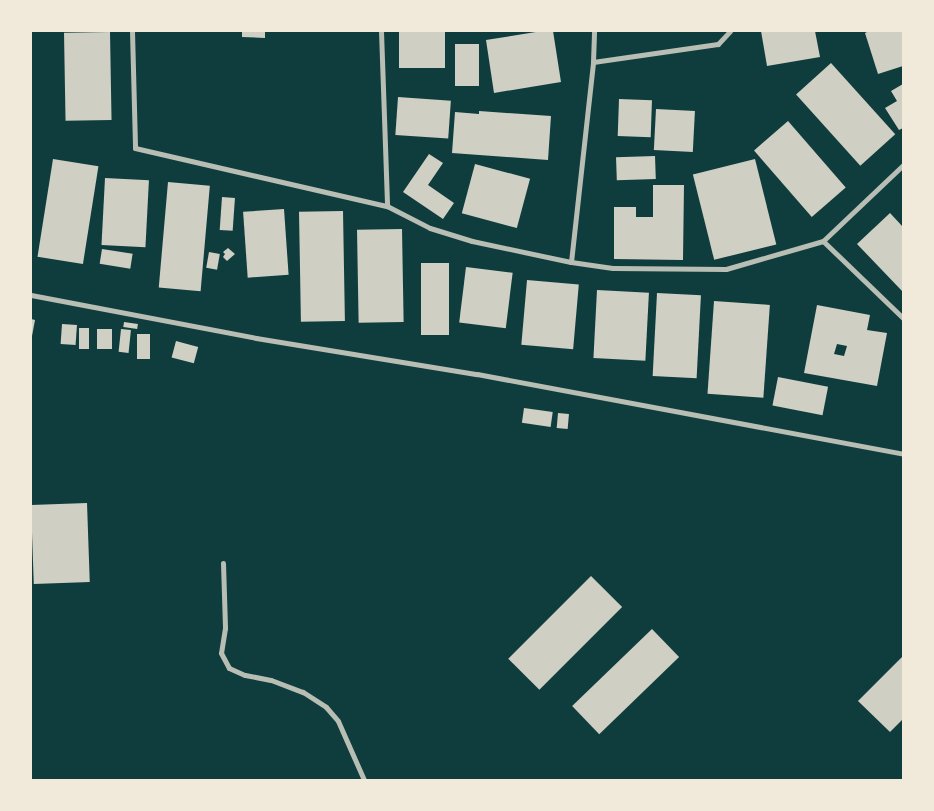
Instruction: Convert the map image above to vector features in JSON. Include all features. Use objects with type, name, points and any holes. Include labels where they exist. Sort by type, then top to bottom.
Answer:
[{"type":"street","points":[[132,31],[135,148],[387,206],[430,228],[472,241],[571,262],[613,268],[726,269],[823,241],[903,165]]},
{"type":"street","points":[[381,31],[387,206]]},
{"type":"street","points":[[571,262],[593,62],[594,31]]},
{"type":"street","points":[[593,62],[718,44],[730,31]]},
{"type":"street","points":[[823,241],[903,318]]},
{"type":"street","points":[[31,295],[256,338],[477,374],[903,454]]},
{"type":"street","points":[[223,562],[225,628],[221,653],[229,668],[245,675],[271,680],[303,692],[326,707],[338,721],[364,780]]},
{"type":"building","points":[[242,31],[265,31],[265,38],[242,37]]},
{"type":"building","points":[[399,31],[445,31],[445,68],[399,68]]},
{"type":"building","points":[[553,31],[561,82],[494,93],[486,40]]},
{"type":"building","points":[[761,31],[815,31],[820,57],[767,66]]},
{"type":"building","points":[[869,31],[903,31],[903,66],[878,74],[865,33]]},
{"type":"building","points":[[110,32],[112,120],[66,121],[64,33]]},
{"type":"building","points":[[455,44],[479,44],[479,86],[455,86]]},
{"type":"building","points":[[831,63],[895,134],[860,166],[796,94]]},
{"type":"building","points":[[903,84],[903,128],[899,130],[885,108],[897,101],[891,91]]},
{"type":"building","points":[[398,97],[451,101],[448,139],[395,135]]},
{"type":"building","points":[[619,99],[652,100],[651,137],[618,136]]},
{"type":"building","points":[[656,109],[695,111],[693,152],[654,150]]},
{"type":"building","points":[[479,111],[551,116],[548,160],[452,153],[455,112],[479,114]]},
{"type":"building","points":[[788,121],[846,187],[812,217],[754,151]]},
{"type":"building","points":[[429,154],[443,163],[428,185],[454,203],[443,219],[403,192]]},
{"type":"building","points":[[655,156],[656,179],[617,180],[616,157]]},
{"type":"building","points":[[53,159],[98,166],[83,264],[38,257]]},
{"type":"building","points":[[755,159],[776,244],[714,260],[693,174]]},
{"type":"building","points":[[475,164],[530,179],[517,228],[462,213]]},
{"type":"building","points":[[105,178],[149,180],[145,247],[101,245]]},
{"type":"building","points":[[168,182],[210,186],[201,291],[159,288]]},
{"type":"building","points":[[653,185],[684,185],[683,260],[614,259],[614,207],[636,207],[636,217],[653,217]]},
{"type":"building","points":[[222,197],[235,198],[233,231],[220,230]]},
{"type":"building","points":[[284,209],[289,275],[248,278],[243,212]]},
{"type":"building","points":[[343,211],[345,321],[301,322],[299,212]]},
{"type":"building","points":[[890,213],[903,227],[903,292],[857,244]]},
{"type":"building","points":[[402,229],[404,322],[359,323],[357,230]]},
{"type":"building","points":[[228,248],[235,254],[227,261],[223,257],[225,254],[223,252]]},
{"type":"building","points":[[102,249],[133,254],[130,269],[100,264]]},
{"type":"building","points":[[209,252],[220,254],[217,270],[206,268]]},
{"type":"building","points":[[421,263],[449,263],[449,335],[421,335]]},
{"type":"building","points":[[466,267],[513,273],[506,328],[459,323]]},
{"type":"building","points":[[527,280],[579,285],[573,349],[521,345]]},
{"type":"building","points":[[597,290],[649,293],[645,361],[593,358]]},
{"type":"building","points":[[657,293],[701,295],[697,378],[653,376]]},
{"type":"building","points":[[714,301],[770,305],[763,398],[708,394]]},
{"type":"building","points":[[817,305],[870,315],[867,330],[887,333],[877,386],[804,373]],"holes":[[[837,344],[847,346],[844,356],[834,354]]]},
{"type":"building","points":[[31,319],[35,320],[32,336],[31,336]]},
{"type":"building","points":[[124,322],[138,324],[137,329],[123,327]]},
{"type":"building","points":[[62,324],[77,325],[76,345],[61,344]]},
{"type":"building","points":[[79,328],[89,328],[89,349],[79,349]]},
{"type":"building","points":[[97,329],[112,329],[112,349],[97,349]]},
{"type":"building","points":[[121,329],[131,330],[129,353],[119,352]]},
{"type":"building","points":[[137,334],[150,334],[150,359],[137,359]]},
{"type":"building","points":[[176,341],[198,347],[194,363],[172,357]]},
{"type":"building","points":[[778,377],[828,387],[823,415],[772,405]]},
{"type":"building","points":[[524,408],[553,412],[551,427],[522,423]]},
{"type":"building","points":[[558,413],[569,414],[568,429],[557,428]]},
{"type":"building","points":[[87,503],[90,582],[34,584],[31,505]]},
{"type":"building","points":[[591,576],[622,607],[539,690],[508,659]]},
{"type":"building","points":[[652,629],[679,657],[599,734],[572,706]]},
{"type":"building","points":[[903,656],[903,719],[890,732],[858,701]]}]
